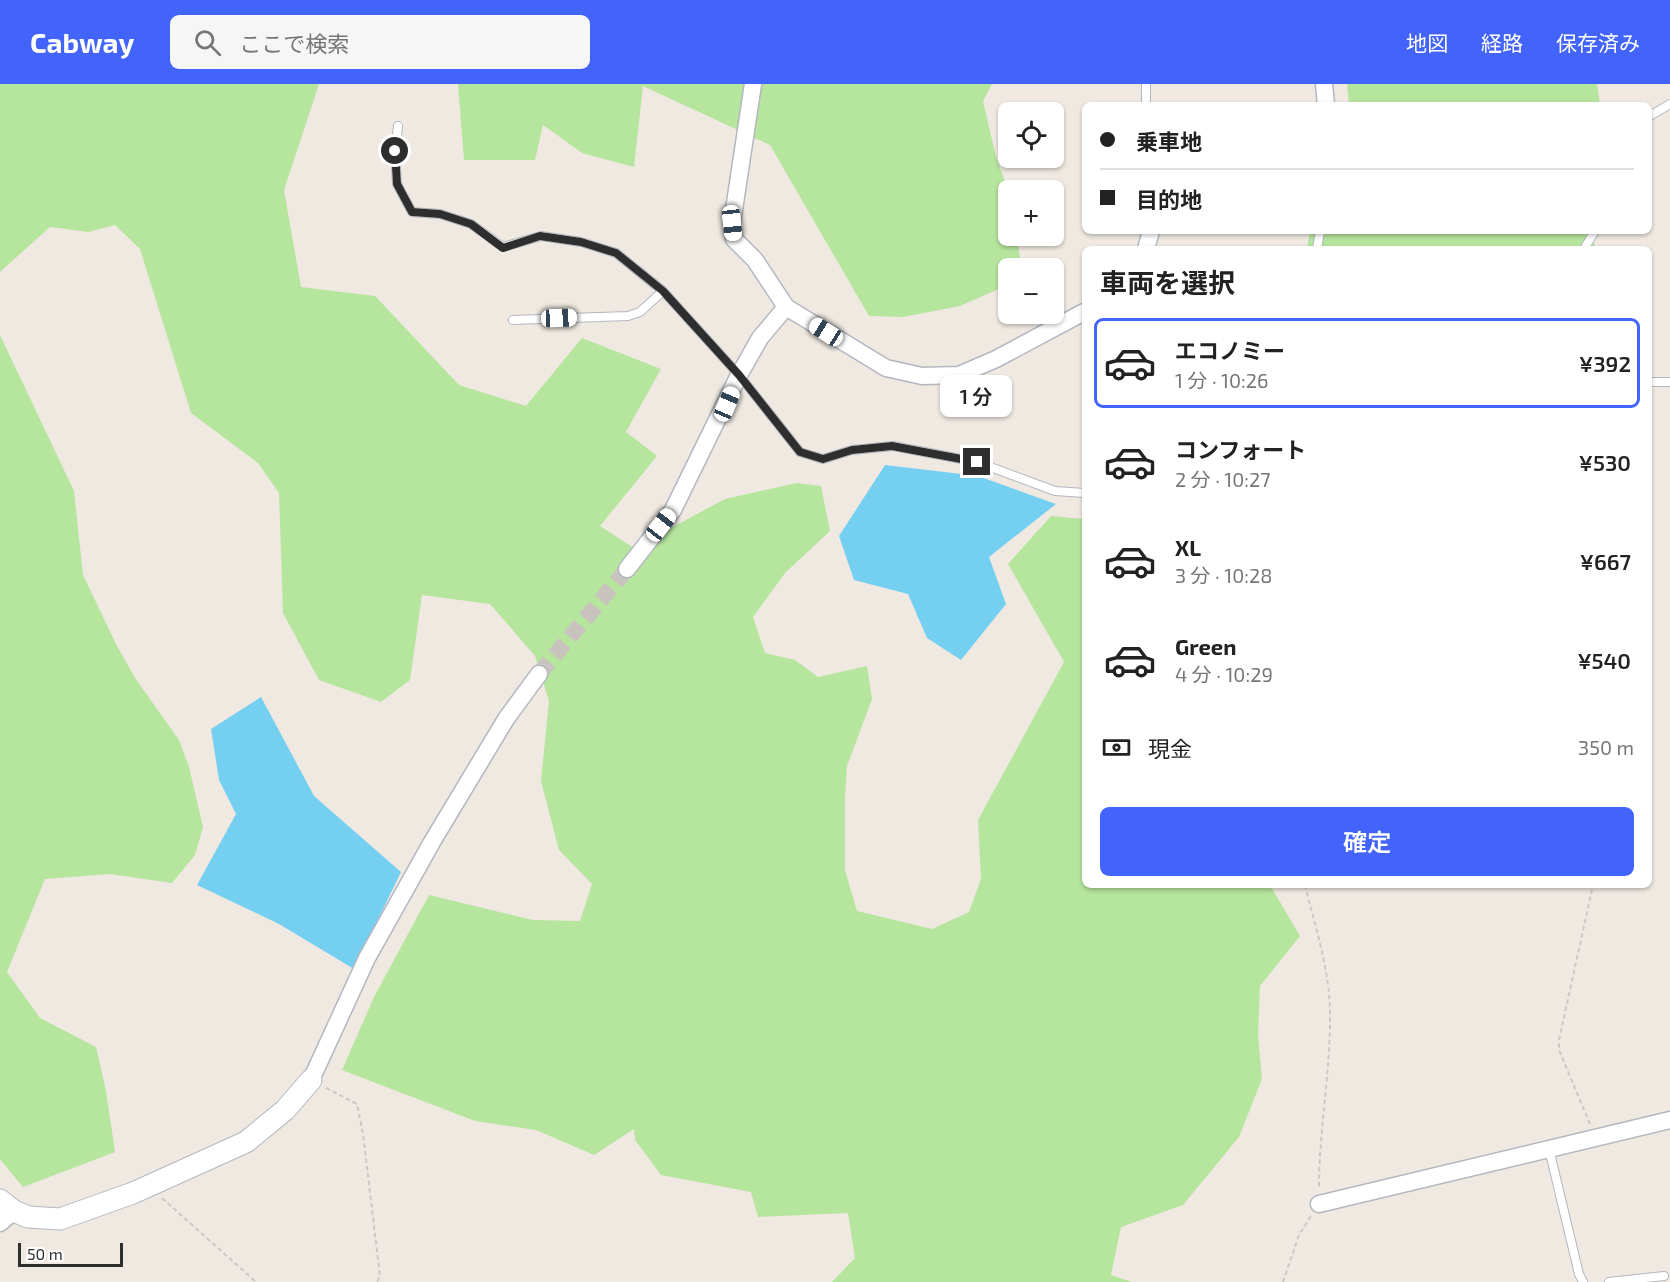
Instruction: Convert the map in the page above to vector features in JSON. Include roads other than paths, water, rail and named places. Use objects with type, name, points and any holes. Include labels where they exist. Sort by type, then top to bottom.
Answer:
[{"type":"street","points":[[753,84],[732,223],[734,239],[755,260],[786,307],[886,368],[922,376],[959,375],[996,359],[1082,313]]},
{"type":"street","points":[[1324,84],[1326,102]]},
{"type":"street","points":[[627,569],[673,510],[739,375],[760,338],[786,307]]},
{"type":"street","points":[[5,1212],[28,1217],[60,1219],[148,1185],[246,1142],[285,1110],[311,1080],[367,958],[432,842],[506,719],[540,674]]},
{"type":"street","points":[[1319,1204],[1670,1120]]},
{"type":"lane","points":[[1146,84],[1146,102]]},
{"type":"lane","points":[[1652,115],[1670,104]]},
{"type":"lane","points":[[398,126],[395,151],[397,184],[412,212],[440,214],[471,224],[503,248],[540,236],[581,242],[616,253],[663,291],[739,375],[800,452],[823,459],[852,450],[892,446],[977,462],[1055,491],[1082,493]]},
{"type":"lane","points":[[513,320],[628,316],[640,312],[663,291]]},
{"type":"lane","points":[[1652,382],[1670,382]]},
{"type":"lane","points":[[1549,1149],[1579,1274],[1583,1282]]},
{"type":"lane","points":[[1609,1282],[1664,1276]]},
{"type":"water","points":[[885,465],[978,476],[1056,504],[989,557],[1006,604],[961,660],[927,638],[908,594],[854,580],[839,536]]},
{"type":"water","points":[[261,697],[314,796],[401,872],[354,969],[279,924],[197,885],[236,814],[219,780],[211,729]]},
{"type":"tunnel","points":[[539,674],[627,569]]}]
